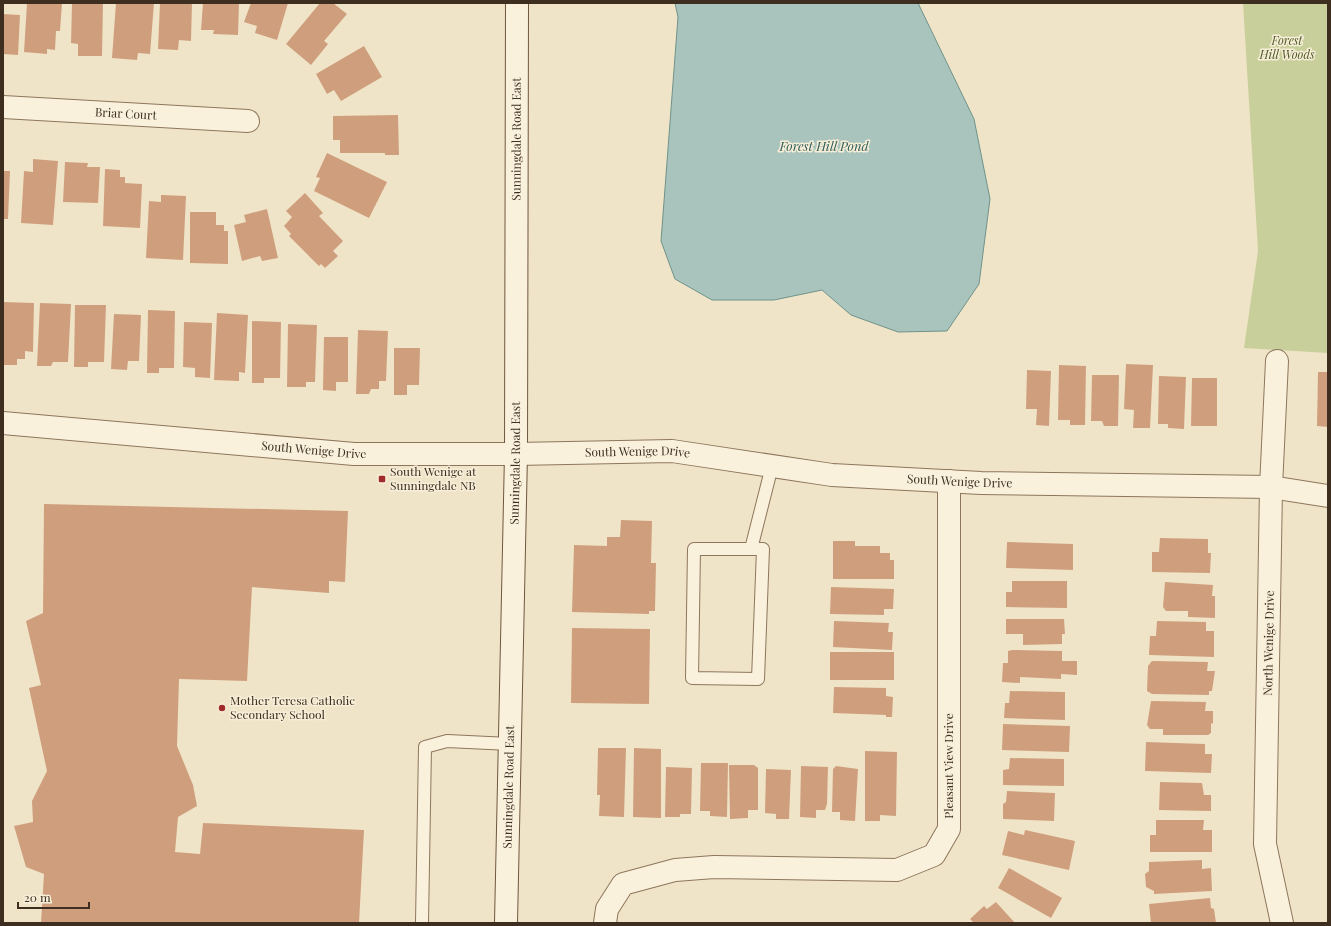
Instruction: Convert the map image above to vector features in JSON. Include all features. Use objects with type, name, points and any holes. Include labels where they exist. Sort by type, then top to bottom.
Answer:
[{"type":"street","name":"Sunningdale Road East","points":[[506,923],[516,454],[517,3]]},
{"type":"street","name":"Briar Court","points":[[3,107],[248,121]]},
{"type":"street","name":"North Wenige Drive","points":[[1277,362],[1272,487],[1266,844],[1282,923]]},
{"type":"street","name":"South Wenige Drive","points":[[3,423],[354,454],[516,454],[672,451],[832,475],[949,481],[1272,487],[1328,496]]},
{"type":"street","name":"Pleasant View Drive","points":[[605,923],[607,909],[623,884],[675,870],[714,867],[897,870],[934,855],[949,829],[949,481]]},
{"type":"lane","points":[[751,548],[772,466]]},
{"type":"lane","points":[[751,548],[763,549],[758,679],[692,678],[694,549],[751,548]]},
{"type":"lane","points":[[422,923],[425,747],[447,740],[510,744]]},
{"type":"green space","name":"Forest Hill Woods","points":[[1243,3],[1328,3],[1328,353],[1244,348],[1258,251]]},
{"type":"water","name":"Forest Hill Pond","points":[[675,3],[918,3],[974,119],[990,199],[979,284],[947,331],[898,332],[851,315],[822,290],[774,300],[712,300],[675,279],[661,241],[678,17]]},
{"type":"building","points":[[27,3],[62,3],[60,31],[56,31],[55,50],[47,49],[47,54],[24,52]]},
{"type":"building","points":[[72,3],[103,3],[102,56],[78,56],[78,44],[71,43]]},
{"type":"building","points":[[116,3],[154,3],[150,54],[138,53],[137,60],[112,58]]},
{"type":"building","points":[[160,3],[192,3],[191,41],[179,40],[178,50],[158,49]]},
{"type":"building","points":[[203,3],[239,3],[238,35],[213,34],[214,30],[201,30]]},
{"type":"building","points":[[251,3],[288,3],[277,40],[255,33],[257,26],[244,22]]},
{"type":"building","points":[[320,3],[333,3],[347,14],[324,41],[328,44],[311,65],[286,44]]},
{"type":"building","points":[[3,14],[20,15],[18,55],[3,54]]},
{"type":"building","points":[[364,46],[382,77],[341,101],[334,90],[327,94],[316,74]]},
{"type":"building","points":[[398,115],[399,155],[385,155],[385,153],[340,153],[340,140],[333,140],[333,116]]},
{"type":"building","points":[[327,153],[387,182],[369,218],[314,191],[320,178],[316,177]]},
{"type":"building","points":[[33,159],[58,161],[53,225],[21,223],[24,171],[33,172]]},
{"type":"building","points":[[65,162],[88,163],[87,167],[100,167],[98,203],[63,202]]},
{"type":"building","points":[[105,169],[120,170],[120,177],[125,177],[125,183],[142,184],[140,228],[103,226]]},
{"type":"building","points":[[3,171],[10,171],[8,219],[3,219]]},
{"type":"building","points":[[305,193],[323,213],[319,216],[343,241],[333,251],[338,256],[325,268],[321,264],[319,266],[289,236],[291,234],[284,226],[292,217],[286,211]]},
{"type":"building","points":[[161,195],[186,196],[183,260],[146,258],[149,201],[161,202]]},
{"type":"building","points":[[267,209],[278,258],[262,261],[260,256],[242,261],[234,225],[246,222],[244,215]]},
{"type":"building","points":[[190,212],[216,212],[216,225],[224,225],[224,231],[228,231],[228,264],[190,263]]},
{"type":"building","points":[[4,302],[34,303],[33,352],[25,351],[25,359],[17,359],[17,365],[3,365]]},
{"type":"building","points":[[40,303],[71,304],[68,362],[53,362],[51,366],[37,366]]},
{"type":"building","points":[[75,305],[106,305],[104,362],[88,362],[88,367],[74,367]]},
{"type":"building","points":[[148,310],[175,311],[174,368],[159,368],[159,373],[147,373]]},
{"type":"building","points":[[217,313],[248,315],[245,373],[239,372],[239,381],[214,380]]},
{"type":"building","points":[[114,314],[141,315],[139,361],[128,361],[127,370],[111,369]]},
{"type":"building","points":[[252,321],[281,322],[280,378],[264,378],[264,383],[252,383]]},
{"type":"building","points":[[184,322],[212,323],[210,378],[195,377],[195,368],[183,367]]},
{"type":"building","points":[[288,324],[317,325],[315,382],[306,382],[306,387],[287,387]]},
{"type":"building","points":[[358,330],[388,331],[386,381],[379,381],[379,389],[371,389],[369,394],[356,394]]},
{"type":"building","points":[[324,337],[348,337],[348,382],[336,382],[336,391],[323,390]]},
{"type":"building","points":[[394,348],[420,348],[419,385],[407,385],[407,395],[394,395]]},
{"type":"building","points":[[1126,364],[1153,365],[1150,428],[1133,428],[1134,410],[1124,409]]},
{"type":"building","points":[[1059,365],[1086,366],[1085,425],[1070,425],[1070,420],[1058,420]]},
{"type":"building","points":[[1027,370],[1051,371],[1049,426],[1036,425],[1037,409],[1026,409]]},
{"type":"building","points":[[1318,372],[1328,372],[1328,427],[1317,426]]},
{"type":"building","points":[[1092,375],[1119,375],[1118,426],[1104,426],[1102,421],[1091,421]]},
{"type":"building","points":[[1159,376],[1186,377],[1184,429],[1168,428],[1168,424],[1158,424]]},
{"type":"building","points":[[1192,378],[1217,378],[1217,426],[1191,426]]},
{"type":"building","points":[[44,504],[348,511],[345,582],[329,581],[329,593],[252,587],[247,681],[179,679],[177,746],[193,785],[197,806],[178,817],[175,852],[200,854],[203,823],[364,830],[359,923],[41,923],[44,874],[26,867],[14,826],[33,822],[32,801],[47,771],[29,688],[41,685],[26,621],[43,613]]},
{"type":"building","points":[[621,520],[652,521],[651,563],[656,563],[655,611],[649,611],[649,614],[572,612],[574,545],[607,546],[607,537],[620,537]]},
{"type":"building","points":[[1160,538],[1208,539],[1208,553],[1211,553],[1210,573],[1152,572],[1152,552],[1159,552]]},
{"type":"building","points":[[833,541],[855,541],[855,546],[880,546],[880,553],[890,553],[890,560],[894,560],[894,579],[833,579]]},
{"type":"building","points":[[1007,542],[1073,544],[1073,570],[1006,568]]},
{"type":"building","points":[[1012,581],[1067,581],[1067,608],[1006,607],[1006,592],[1012,592]]},
{"type":"building","points":[[1165,582],[1213,585],[1212,596],[1215,596],[1215,618],[1188,617],[1188,611],[1166,611],[1163,607]]},
{"type":"building","points":[[831,587],[894,589],[893,609],[884,609],[884,615],[830,614]]},
{"type":"building","points":[[1006,619],[1064,619],[1065,634],[1062,634],[1062,644],[1023,645],[1023,634],[1006,634]]},
{"type":"building","points":[[834,621],[889,623],[888,632],[893,632],[892,650],[833,647]]},
{"type":"building","points":[[1157,621],[1206,622],[1206,631],[1214,631],[1214,657],[1149,655],[1150,636],[1156,636]]},
{"type":"building","points":[[572,628],[650,629],[649,704],[571,703]]},
{"type":"building","points":[[1008,651],[1062,651],[1062,661],[1077,661],[1077,675],[1061,674],[1061,679],[1020,677],[1020,683],[1002,682],[1003,663],[1008,663]]},
{"type":"building","points":[[830,652],[894,652],[894,680],[830,680]]},
{"type":"building","points":[[1152,661],[1208,662],[1207,671],[1215,671],[1212,691],[1209,691],[1209,695],[1152,694],[1147,691],[1148,666]]},
{"type":"building","points":[[834,687],[886,688],[886,696],[893,697],[892,717],[886,717],[886,715],[833,713]]},
{"type":"building","points":[[1010,691],[1065,692],[1065,720],[1004,718],[1005,703],[1009,703]]},
{"type":"building","points":[[1151,701],[1206,702],[1205,711],[1213,711],[1211,733],[1208,735],[1163,735],[1163,729],[1150,729],[1147,725]]},
{"type":"building","points":[[1003,724],[1070,726],[1069,752],[1002,750]]},
{"type":"building","points":[[1146,742],[1205,744],[1205,754],[1212,754],[1211,773],[1145,771]]},
{"type":"building","points":[[598,748],[626,748],[624,817],[599,816],[600,795],[597,795]]},
{"type":"building","points":[[634,748],[661,749],[661,818],[633,817]]},
{"type":"building","points":[[865,751],[897,752],[896,816],[880,815],[880,821],[865,821]]},
{"type":"building","points":[[1010,758],[1064,759],[1064,786],[1003,785],[1003,770],[1009,769]]},
{"type":"building","points":[[701,763],[728,763],[727,817],[710,816],[710,811],[700,811]]},
{"type":"building","points":[[729,765],[754,765],[758,768],[758,810],[748,810],[748,818],[730,819]]},
{"type":"building","points":[[801,766],[828,767],[827,804],[825,810],[816,810],[816,818],[800,817]]},
{"type":"building","points":[[836,766],[858,769],[855,821],[840,820],[840,812],[832,812],[833,769]]},
{"type":"building","points":[[666,767],[692,768],[691,814],[680,814],[680,817],[665,817]]},
{"type":"building","points":[[766,769],[791,770],[789,819],[776,819],[776,814],[765,813]]},
{"type":"building","points":[[1160,782],[1202,783],[1204,795],[1211,795],[1211,811],[1159,810]]},
{"type":"building","points":[[1007,791],[1055,793],[1054,821],[1003,819],[1003,804],[1006,802]]},
{"type":"building","points":[[1156,820],[1204,820],[1203,830],[1212,830],[1212,852],[1150,852],[1150,835],[1156,835]]},
{"type":"building","points":[[1025,830],[1075,841],[1069,870],[1002,855],[1008,831],[1024,835]]},
{"type":"building","points":[[1202,860],[1202,869],[1211,868],[1212,891],[1154,894],[1154,891],[1146,887],[1145,874],[1149,871],[1149,862]]},
{"type":"building","points":[[1009,868],[1062,898],[1051,918],[998,888]]},
{"type":"building","points":[[1210,898],[1211,908],[1214,909],[1216,923],[1151,923],[1149,904]]},
{"type":"building","points":[[996,902],[1015,923],[974,923],[970,919],[984,906],[987,909]]},
{"type":"place","name":"South Wenige at Sunningdale NB","points":[[382,479]]},
{"type":"place","name":"Mother Teresa Catholic Secondary School","points":[[222,708]]}]
